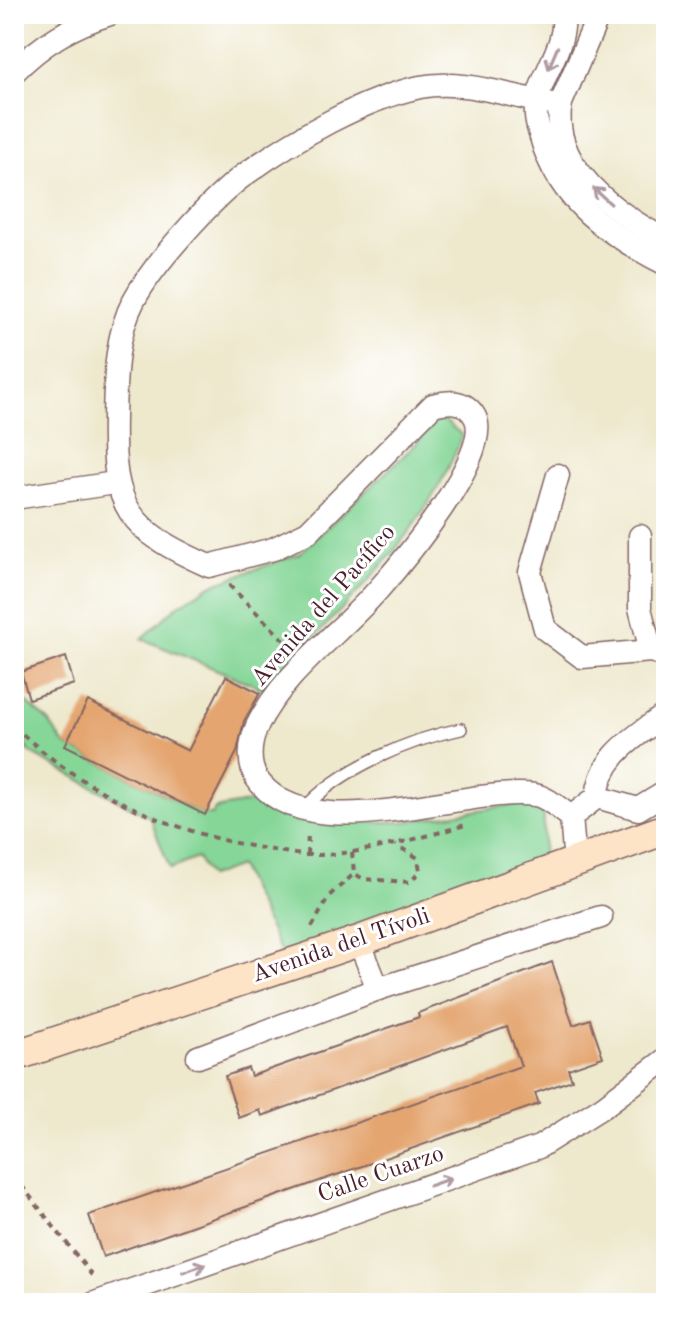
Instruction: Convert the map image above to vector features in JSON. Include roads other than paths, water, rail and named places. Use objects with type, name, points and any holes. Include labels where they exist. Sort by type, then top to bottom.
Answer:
[{"type":"main road","name":"Avenida del Tívoli","points":[[14,1056],[359,941],[666,829]]},
{"type":"street","points":[[14,72],[40,47],[76,24],[110,14]]},
{"type":"street","points":[[597,14],[577,18],[565,14],[563,36],[537,102],[536,119],[548,159],[581,208],[606,230],[666,264]]},
{"type":"street","points":[[597,14],[561,103],[559,115],[565,146],[585,180],[643,228],[666,240]]},
{"type":"street","points":[[14,498],[115,483],[115,364],[134,301],[181,237],[245,174],[345,115],[422,86],[450,85],[537,102],[561,103]]},
{"type":"street","name":"Avenida del Pacífico","points":[[115,483],[138,524],[154,538],[209,566],[273,549],[308,532],[433,405],[453,400],[464,405],[475,418],[478,435],[467,468],[395,569],[307,662],[257,727],[249,754],[259,782],[281,800],[349,817],[467,798],[538,795],[571,817]]},
{"type":"street","points":[[558,475],[530,572],[545,629],[582,657],[658,654],[640,608],[640,536]]},
{"type":"street","points":[[575,863],[571,817],[597,797],[599,776],[610,757],[666,714]]},
{"type":"street","points":[[597,797],[638,809],[666,792]]},
{"type":"street","points":[[198,1057],[378,989],[601,917]]},
{"type":"street","points":[[359,941],[378,989]]},
{"type":"street","name":"Calle Cuarzo","points":[[98,1295],[539,1147],[604,1106],[666,1059]]},
{"type":"lane","points":[[305,808],[321,790],[410,743],[461,729]]}]
